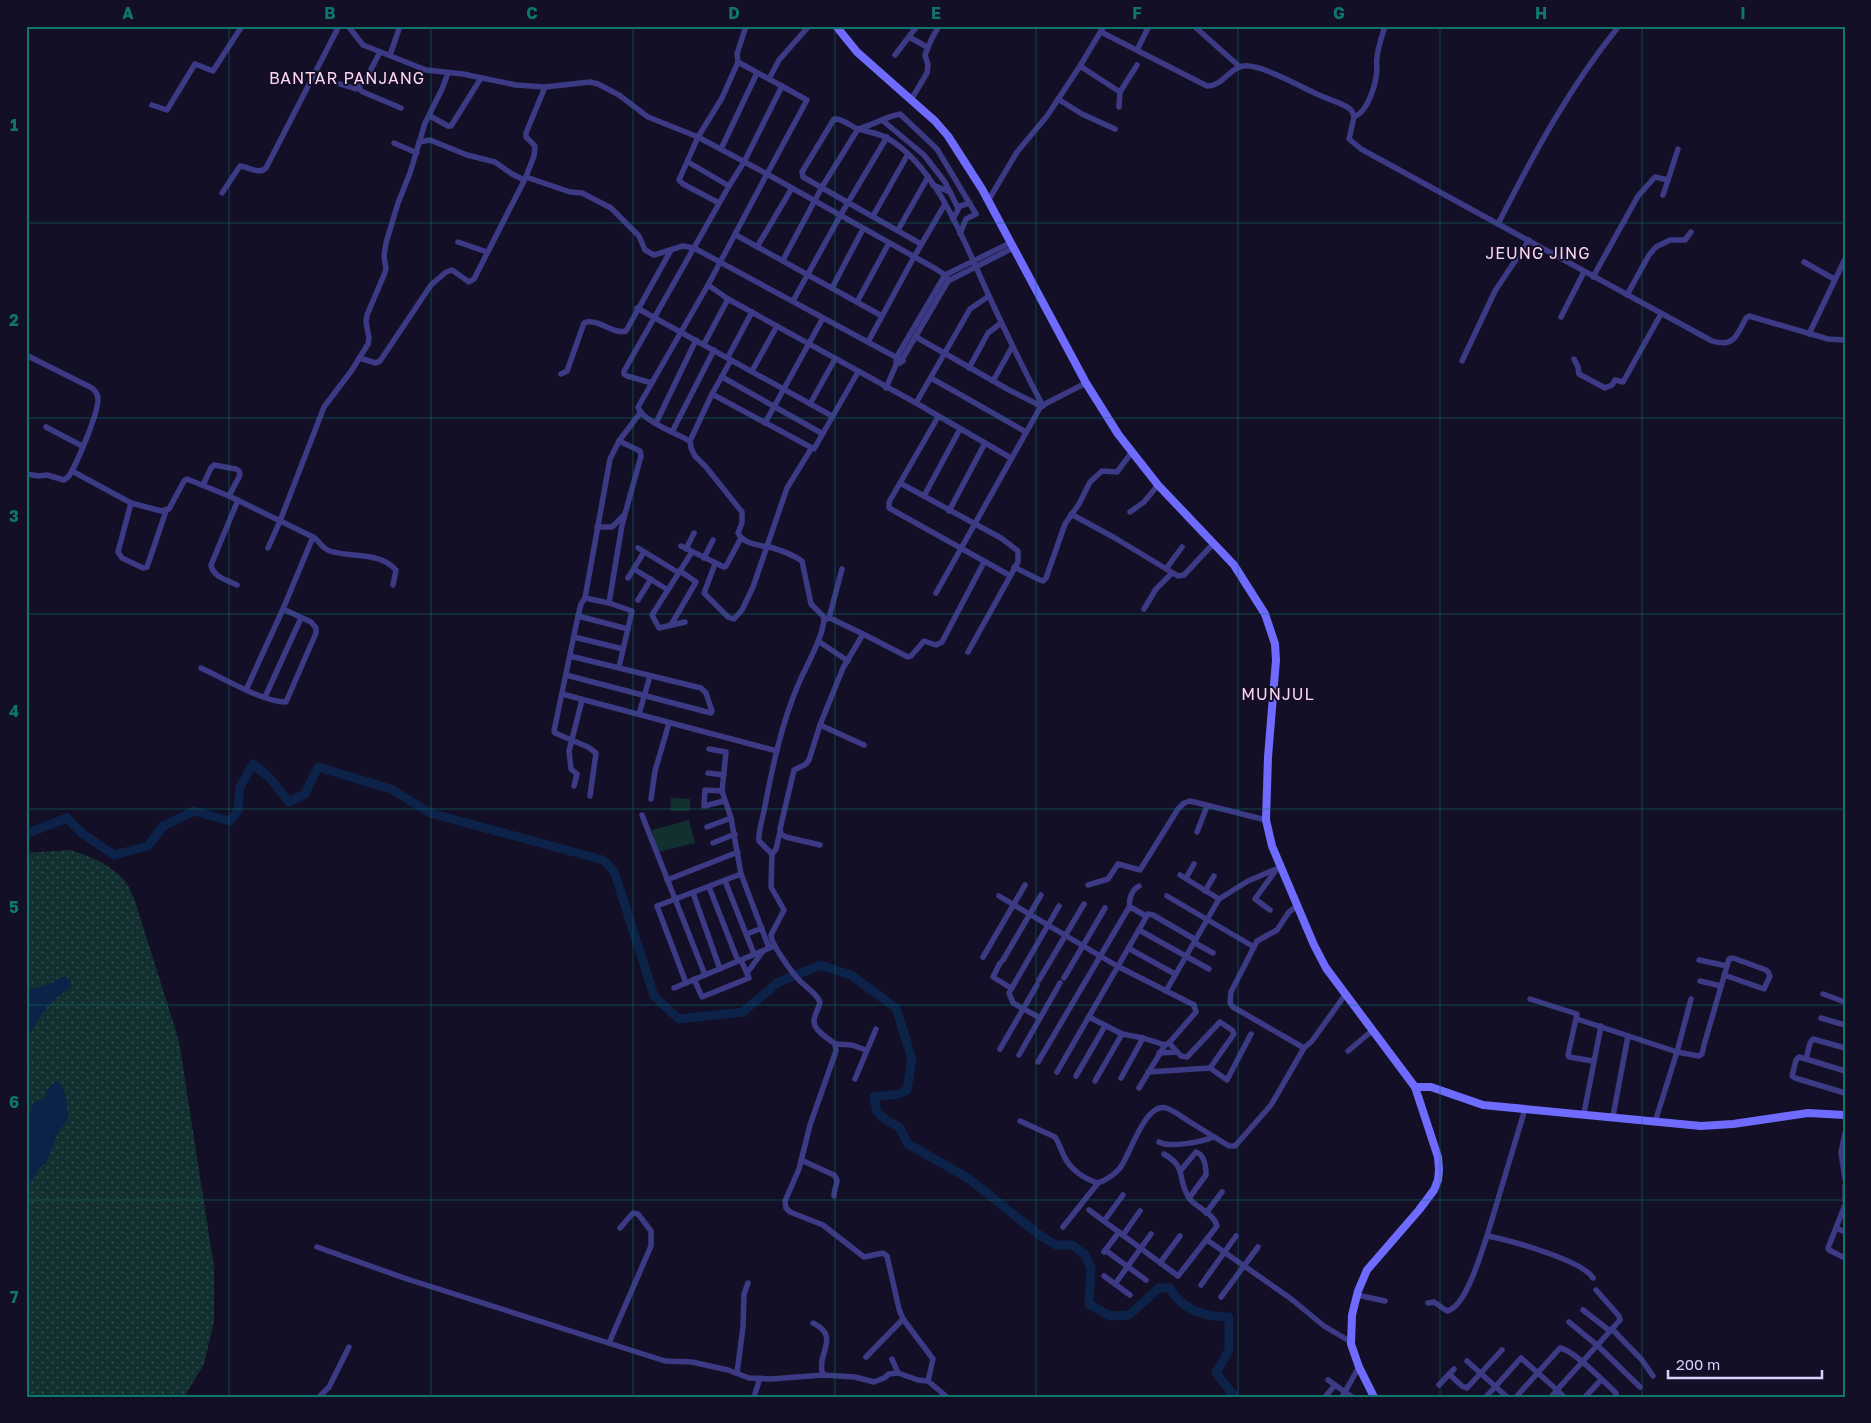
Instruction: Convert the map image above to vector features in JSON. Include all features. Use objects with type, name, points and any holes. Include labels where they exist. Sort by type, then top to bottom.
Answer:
[{"type":"street","points":[[152,105],[167,110],[195,64],[213,71],[242,26]]},
{"type":"street","points":[[222,193],[240,166],[260,171],[266,168],[339,26]]},
{"type":"street","points":[[348,26],[363,45],[426,70],[463,74],[516,85],[544,87],[590,82],[598,84],[618,95],[648,117],[698,137],[721,149],[914,257],[946,278]]},
{"type":"street","points":[[390,55],[400,26]]},
{"type":"street","points":[[719,203],[680,182],[680,176],[698,137],[722,98],[738,62],[738,54],[746,26]]},
{"type":"street","points":[[895,55],[916,26]]},
{"type":"street","points":[[911,100],[928,70],[925,54],[939,26]]},
{"type":"street","points":[[1138,50],[1149,26]]},
{"type":"street","points":[[1194,26],[1240,66]]},
{"type":"street","points":[[1354,117],[1362,112],[1369,98],[1377,71],[1376,58],[1385,26]]},
{"type":"street","points":[[1498,224],[1528,164],[1576,84],[1619,26]]},
{"type":"street","points":[[837,27],[857,52],[935,121],[948,136],[988,201],[1086,383],[1118,434],[1158,485],[1234,565],[1265,614],[1275,644],[1276,660],[1268,757],[1266,820],[1272,846],[1279,867],[1326,968],[1416,1087],[1438,1156],[1438,1180],[1434,1190],[1420,1210],[1368,1270],[1357,1295],[1352,1315],[1351,1342],[1359,1368],[1374,1397]]},
{"type":"street","points":[[770,79],[779,60],[806,28]]},
{"type":"street","points":[[988,201],[1021,146],[1047,116],[1102,29],[1207,86],[1219,83],[1240,66],[1250,65],[1277,75],[1349,108],[1352,110],[1354,117],[1349,135],[1351,142],[1403,173],[1712,341],[1726,344],[1734,340],[1749,316],[1828,339],[1845,340]]},
{"type":"street","points":[[909,37],[927,47]]},
{"type":"street","points":[[358,88],[365,81],[380,52]]},
{"type":"street","points":[[690,441],[640,413],[638,407],[708,285],[808,101],[738,62]]},
{"type":"street","points":[[1119,107],[1120,92],[1137,65]]},
{"type":"street","points":[[1080,66],[1120,92]]},
{"type":"street","points":[[268,548],[324,406],[368,344],[366,322],[386,269],[384,256],[388,234],[417,153],[425,123],[430,116],[448,73]]},
{"type":"street","points":[[721,149],[757,73]]},
{"type":"street","points":[[430,116],[451,126],[481,78]]},
{"type":"street","points":[[340,84],[350,88],[358,88],[363,92],[401,108]]},
{"type":"street","points":[[652,384],[624,374],[719,203],[744,162],[782,86]]},
{"type":"street","points":[[359,358],[376,363],[380,361],[431,286],[449,270],[454,271],[466,281],[474,279],[525,178],[534,156],[536,147],[526,137],[526,133],[544,87]]},
{"type":"street","points":[[1058,99],[1115,129]]},
{"type":"street","points":[[783,260],[822,187],[858,129],[890,115],[900,114],[937,149],[970,203],[976,214],[966,219],[960,234]]},
{"type":"street","points":[[921,244],[805,179],[802,172],[834,119],[839,119],[858,129],[887,137],[908,154],[928,177],[953,219],[1012,347],[1042,406]]},
{"type":"street","points":[[882,120],[924,155],[945,182],[958,208]]},
{"type":"street","points":[[792,301],[887,137]]},
{"type":"street","points":[[420,142],[430,140],[466,155],[495,162],[512,174],[570,192],[582,193],[611,208],[639,236],[645,250],[650,254],[658,255],[683,246],[694,248],[902,361]]},
{"type":"street","points":[[894,143],[914,145]]},
{"type":"street","points":[[394,144],[417,153]]},
{"type":"street","points":[[1663,195],[1678,149]]},
{"type":"street","points":[[873,216],[908,154]]},
{"type":"street","points":[[688,162],[729,186]]},
{"type":"street","points":[[898,230],[928,177]]},
{"type":"street","points":[[1593,277],[1638,196],[1655,178],[1668,180]]},
{"type":"street","points":[[945,182],[958,184]]},
{"type":"street","points":[[933,185],[950,192]]},
{"type":"street","points":[[757,247],[792,188]]},
{"type":"street","points":[[953,219],[958,208],[970,203]]},
{"type":"street","points":[[868,342],[945,204]]},
{"type":"street","points":[[832,288],[863,229]]},
{"type":"street","points":[[1627,295],[1652,250],[1670,240],[1685,240],[1691,232]]},
{"type":"street","points":[[736,234],[882,316]]},
{"type":"street","points":[[1462,361],[1495,291],[1529,240]]},
{"type":"street","points":[[458,242],[487,252]]},
{"type":"street","points":[[857,302],[889,243]]},
{"type":"street","points":[[886,388],[896,366],[896,358],[946,278],[1012,245]]},
{"type":"street","points":[[561,374],[565,373],[568,367],[584,323],[591,321],[624,332],[626,331],[671,250]]},
{"type":"street","points":[[1809,334],[1845,259]]},
{"type":"street","points":[[1804,262],[1834,279]]},
{"type":"street","points":[[1561,317],[1584,272]]},
{"type":"street","points":[[896,366],[902,361],[916,337],[946,278]]},
{"type":"street","points":[[708,285],[728,299],[1011,458]]},
{"type":"street","points":[[916,403],[970,309],[989,296]]},
{"type":"street","points":[[704,344],[728,299]]},
{"type":"street","points":[[638,308],[832,416]]},
{"type":"street","points":[[752,312],[690,441],[695,456],[706,466],[742,512],[742,523],[738,530],[741,538],[760,547],[796,557],[802,561],[811,604],[826,619],[863,634],[908,657],[924,641],[936,645],[942,642],[984,562]]},
{"type":"street","points":[[1574,359],[1578,366],[1579,374],[1605,388],[1612,385],[1615,380],[1624,382],[1661,314]]},
{"type":"street","points":[[765,423],[823,318]]},
{"type":"street","points":[[969,368],[988,332],[1001,323]]},
{"type":"street","points":[[752,371],[776,326]]},
{"type":"street","points":[[916,337],[969,368],[1042,406]]},
{"type":"street","points":[[656,423],[696,340]]},
{"type":"street","points":[[993,381],[1012,347]]},
{"type":"street","points":[[672,432],[714,350]]},
{"type":"street","points":[[26,355],[96,391],[98,399],[96,410],[72,471],[64,480],[47,475],[26,474]]},
{"type":"street","points":[[810,404],[835,359]]},
{"type":"street","points":[[715,564],[704,593],[728,617],[734,619],[742,610],[753,587],[787,488],[811,449],[816,448],[858,372]]},
{"type":"street","points":[[722,377],[823,434]]},
{"type":"street","points":[[931,378],[1026,432]]},
{"type":"street","points":[[936,593],[1042,406],[1086,383]]},
{"type":"street","points":[[712,394],[811,449]]},
{"type":"street","points":[[590,796],[596,753],[554,731],[578,616],[581,604],[585,598],[609,464],[619,441],[640,413]]},
{"type":"street","points":[[938,417],[889,502],[889,508],[1009,575]]},
{"type":"street","points":[[46,427],[82,446]]},
{"type":"street","points":[[924,496],[960,429]]},
{"type":"street","points":[[609,603],[625,514],[640,456],[640,451],[619,441]]},
{"type":"street","points":[[949,511],[985,443]]},
{"type":"street","points":[[1014,567],[1043,581],[1052,563],[1059,537],[1095,476],[1102,471],[1117,472],[1132,452]]},
{"type":"street","points":[[203,486],[210,468],[214,465],[236,469],[240,475],[230,496]]},
{"type":"street","points":[[72,471],[131,503],[166,511]]},
{"type":"street","points":[[131,503],[118,552],[122,558],[143,568],[147,567],[160,534],[166,511],[172,506],[184,481],[188,479],[230,496],[313,536],[319,541],[323,549],[380,560],[393,567],[396,572],[392,585]]},
{"type":"street","points":[[900,483],[1012,545],[1018,551],[1019,556],[1014,567],[968,652]]},
{"type":"street","points":[[1130,512],[1144,502],[1158,485]]},
{"type":"street","points":[[237,585],[214,572],[211,565],[238,500]]},
{"type":"street","points":[[597,527],[612,527],[625,514]]},
{"type":"street","points":[[1071,514],[1116,538],[1172,573],[1181,576],[1213,544]]},
{"type":"street","points":[[685,622],[659,628],[652,615],[679,572],[686,549],[694,533]]},
{"type":"street","points":[[246,690],[283,609],[313,536]]},
{"type":"street","points":[[686,549],[724,567],[741,538]]},
{"type":"street","points":[[704,558],[713,540]]},
{"type":"street","points":[[1166,569],[1182,547]]},
{"type":"street","points":[[638,548],[696,582],[671,626]]},
{"type":"street","points":[[628,578],[644,552]]},
{"type":"street","points":[[634,569],[668,590]]},
{"type":"street","points":[[772,854],[761,844],[759,830],[777,752],[794,694],[818,641],[842,570]]},
{"type":"street","points":[[1144,610],[1156,589],[1172,573]]},
{"type":"street","points":[[638,600],[651,579]]},
{"type":"street","points":[[585,598],[609,603],[632,611],[619,667]]},
{"type":"street","points":[[201,668],[246,690],[284,703],[289,697],[316,633],[314,624],[283,609]]},
{"type":"street","points":[[578,616],[628,629]]},
{"type":"street","points":[[265,697],[301,618]]},
{"type":"street","points":[[772,947],[771,935],[784,910],[772,887],[772,854],[776,849],[794,770],[808,762],[820,725],[843,668],[863,634]]},
{"type":"street","points":[[574,637],[623,649]]},
{"type":"street","points":[[818,641],[848,661]]},
{"type":"street","points":[[566,675],[712,711],[706,693],[701,688],[570,656]]},
{"type":"street","points":[[639,714],[650,676]]},
{"type":"street","points":[[562,694],[777,752]]},
{"type":"street","points":[[574,786],[577,774],[571,769],[569,752],[582,700]]},
{"type":"street","points":[[651,799],[655,771],[669,723]]},
{"type":"street","points":[[820,725],[864,745]]},
{"type":"street","points":[[709,749],[726,752],[722,792],[735,834],[741,874],[762,928],[772,947],[787,962],[798,979],[818,997],[820,1002],[814,1020],[818,1031],[835,1044],[852,1045],[866,1050]]},
{"type":"street","points":[[708,773],[724,775]]},
{"type":"street","points":[[722,792],[705,790],[704,806],[724,801]]},
{"type":"street","points":[[1088,885],[1108,879],[1118,864],[1140,870],[1167,830],[1178,809],[1184,804],[1190,802],[1266,820]]},
{"type":"street","points":[[1197,832],[1207,806]]},
{"type":"street","points":[[642,815],[705,975]]},
{"type":"street","points":[[708,826],[731,818]]},
{"type":"street","points":[[780,832],[786,837],[820,845]]},
{"type":"street","points":[[713,843],[735,834]]},
{"type":"street","points":[[668,880],[738,852]]},
{"type":"street","points":[[1194,864],[1183,876],[1219,899]]},
{"type":"street","points":[[1166,991],[1219,899],[1248,881],[1279,867]]},
{"type":"street","points":[[1270,910],[1255,898],[1279,867]]},
{"type":"street","points":[[686,983],[657,906],[741,874]]},
{"type":"street","points":[[1206,890],[1214,876]]},
{"type":"street","points":[[725,881],[754,954]]},
{"type":"street","points":[[983,957],[1025,884]]},
{"type":"street","points":[[1130,908],[1129,904],[1132,893],[1139,886]]},
{"type":"street","points":[[694,979],[702,997],[749,978],[739,960],[709,887]]},
{"type":"street","points":[[693,893],[720,969]]},
{"type":"street","points":[[1012,988],[993,977],[1041,895]]},
{"type":"street","points":[[999,896],[1117,966],[1194,1005],[1196,1012],[1160,1053],[1139,1088]]},
{"type":"street","points":[[1167,896],[1254,947]]},
{"type":"street","points":[[1000,1049],[1084,904]]},
{"type":"street","points":[[1040,1018],[1013,1003],[1009,993],[1058,906]]},
{"type":"street","points":[[1297,906],[1289,912],[1277,930],[1260,939],[1254,947],[1231,992],[1231,1005],[1304,1048]]},
{"type":"street","points":[[1019,1055],[1105,908]]},
{"type":"street","points":[[1038,1062],[1128,908],[1130,908]]},
{"type":"street","points":[[1130,908],[1146,916]]},
{"type":"street","points":[[1056,1072],[1148,914],[1153,914],[1213,953]]},
{"type":"street","points":[[747,934],[762,928]]},
{"type":"street","points":[[1138,930],[1209,970]]},
{"type":"street","points":[[674,988],[772,947]]},
{"type":"street","points":[[1128,948],[1175,974]]},
{"type":"street","points":[[747,973],[762,951]]},
{"type":"street","points":[[1577,1019],[1677,1052],[1699,1056],[1702,1054],[1724,975],[1729,959],[1733,958],[1766,970],[1770,976],[1765,988],[1762,988],[1724,975]]},
{"type":"street","points":[[1699,960],[1727,966]]},
{"type":"street","points":[[1700,981],[1721,986]]},
{"type":"street","points":[[1823,994],[1845,1002]]},
{"type":"street","points":[[1063,1227],[1098,1183],[1111,1176],[1120,1167],[1150,1113],[1155,1109],[1161,1107],[1168,1109],[1229,1146],[1235,1146],[1271,1105],[1304,1048],[1312,1041],[1345,995]]},
{"type":"street","points":[[1530,999],[1578,1014],[1568,1053],[1569,1057],[1593,1062]]},
{"type":"street","points":[[1655,1122],[1677,1052],[1690,999]]},
{"type":"street","points":[[1089,1017],[1122,1034],[1167,1044],[1181,1056],[1187,1057],[1220,1022],[1232,1030],[1234,1034],[1210,1068]]},
{"type":"street","points":[[1821,1018],[1845,1025]]},
{"type":"street","points":[[1076,1076],[1104,1026]]},
{"type":"street","points":[[1584,1114],[1601,1026]]},
{"type":"street","points":[[855,1079],[876,1029]]},
{"type":"street","points":[[1348,1051],[1373,1030]]},
{"type":"street","points":[[1095,1081],[1122,1034]]},
{"type":"street","points":[[1148,1072],[1210,1068],[1227,1080],[1250,1034]]},
{"type":"street","points":[[1612,1116],[1628,1036]]},
{"type":"street","points":[[1121,1078],[1143,1038]]},
{"type":"street","points":[[1806,1059],[1810,1043],[1813,1039],[1845,1048]]},
{"type":"street","points":[[835,1044],[835,1057],[810,1125],[799,1169],[785,1201],[786,1208],[790,1212],[823,1225],[864,1258],[883,1253],[887,1256],[898,1309],[903,1319],[933,1359],[928,1381]]},
{"type":"street","points":[[1160,1053],[1177,1052]]},
{"type":"street","points":[[1845,1071],[1798,1058],[1792,1074],[1793,1077],[1845,1093]]},
{"type":"street","points":[[1416,1087],[1431,1087],[1483,1104],[1706,1126],[1808,1114],[1845,1115]]},
{"type":"street","points":[[1428,1303],[1434,1302],[1446,1311],[1452,1309],[1470,1284],[1492,1224],[1525,1109]]},
{"type":"street","points":[[1020,1121],[1055,1138],[1072,1168],[1098,1183]]},
{"type":"street","points":[[1845,1133],[1841,1152],[1845,1179]]},
{"type":"street","points":[[1159,1142],[1177,1144],[1201,1141],[1214,1137]]},
{"type":"street","points":[[1180,1170],[1196,1152],[1204,1160],[1206,1175],[1189,1198]]},
{"type":"street","points":[[1088,1210],[1178,1276],[1217,1226],[1216,1222],[1194,1205],[1182,1185],[1177,1163],[1164,1154]]},
{"type":"street","points":[[801,1160],[834,1174],[837,1178],[834,1196]]},
{"type":"street","points":[[1845,1186],[1845,1200]]},
{"type":"street","points":[[1206,1213],[1222,1192]]},
{"type":"street","points":[[1104,1221],[1123,1195]]},
{"type":"street","points":[[1845,1206],[1828,1248],[1845,1258]]},
{"type":"street","points":[[1140,1211],[1104,1251],[1146,1280]]},
{"type":"street","points":[[609,1342],[651,1246],[652,1239],[651,1231],[636,1213],[633,1213],[620,1228]]},
{"type":"street","points":[[1836,1228],[1845,1232]]},
{"type":"street","points":[[1115,1284],[1151,1234]]},
{"type":"street","points":[[1160,1263],[1180,1236]]},
{"type":"street","points":[[1201,1285],[1236,1236]]},
{"type":"street","points":[[1487,1236],[1556,1256],[1587,1270],[1594,1278]]},
{"type":"street","points":[[1207,1240],[1290,1298],[1324,1326],[1351,1342]]},
{"type":"street","points":[[316,1247],[407,1279],[665,1361],[692,1362],[748,1378],[772,1379],[823,1375],[855,1377],[874,1382],[889,1374],[898,1373],[918,1380],[928,1381],[947,1397]]},
{"type":"street","points":[[1220,1297],[1258,1247]]},
{"type":"street","points":[[1104,1276],[1130,1295]]},
{"type":"street","points":[[737,1374],[743,1327],[744,1294],[748,1283]]},
{"type":"street","points":[[1551,1397],[1620,1320],[1620,1316],[1596,1290]]},
{"type":"street","points":[[1357,1295],[1385,1301]]},
{"type":"street","points":[[1583,1310],[1611,1330],[1642,1360],[1653,1376]]},
{"type":"street","points":[[866,1356],[903,1319]]},
{"type":"street","points":[[1569,1322],[1597,1345],[1640,1387]]},
{"type":"street","points":[[813,1323],[822,1329],[827,1339],[820,1365],[823,1375]]},
{"type":"street","points":[[319,1397],[329,1387],[349,1347]]},
{"type":"street","points":[[1516,1397],[1560,1348],[1564,1348],[1582,1362],[1616,1394],[1616,1397]]},
{"type":"street","points":[[1439,1385],[1452,1372],[1462,1386],[1467,1388],[1502,1350]]},
{"type":"street","points":[[1486,1397],[1521,1358],[1564,1397]]},
{"type":"street","points":[[892,1359],[898,1373]]},
{"type":"street","points":[[1467,1361],[1507,1397]]},
{"type":"street","points":[[1343,1395],[1359,1368]]},
{"type":"street","points":[[754,1397],[760,1378]]},
{"type":"street","points":[[1328,1380],[1343,1395],[1352,1397]]},
{"type":"street","points":[[1585,1397],[1601,1380]]},
{"type":"street","points":[[1325,1397],[1335,1385]]},
{"type":"green space","points":[[671,798],[690,799],[690,811],[670,811]]},
{"type":"green space","points":[[689,820],[695,843],[658,852],[652,830]]},
{"type":"green space","points":[[70,850],[106,865],[118,874],[127,885],[135,901],[179,1041],[214,1267],[214,1321],[204,1364],[184,1397],[26,1397],[26,853]]},
{"type":"water","points":[[64,976],[70,980],[71,987],[48,1007],[31,1032],[26,1031],[26,991],[52,983]]},
{"type":"water","points":[[56,1081],[61,1084],[67,1101],[68,1119],[58,1132],[46,1163],[40,1167],[26,1191],[26,1115],[32,1110],[32,1104],[45,1098],[47,1090]]},
{"type":"waterway","points":[[26,834],[67,818],[83,834],[114,855],[148,846],[163,826],[194,811],[230,821],[238,810],[240,787],[253,764],[269,777],[289,802],[305,794],[318,767],[391,789],[430,813],[603,860],[614,871],[654,996],[679,1019],[743,1012],[777,983],[820,965],[851,975],[896,1008],[912,1059],[907,1090],[898,1094],[874,1097],[877,1112],[886,1120],[899,1127],[908,1144],[968,1178],[1041,1236],[1056,1245],[1072,1245],[1085,1255],[1091,1268],[1089,1304],[1110,1316],[1129,1315],[1159,1288],[1170,1288],[1181,1302],[1195,1311],[1211,1316],[1229,1317],[1229,1350],[1216,1373],[1235,1397]]},
{"type":"district","name":"BANTAR PANJANG","points":[[347,78]]},
{"type":"district","name":"JEUNG JING","points":[[1538,253]]},
{"type":"district","name":"MUNJUL","points":[[1278,694]]}]
